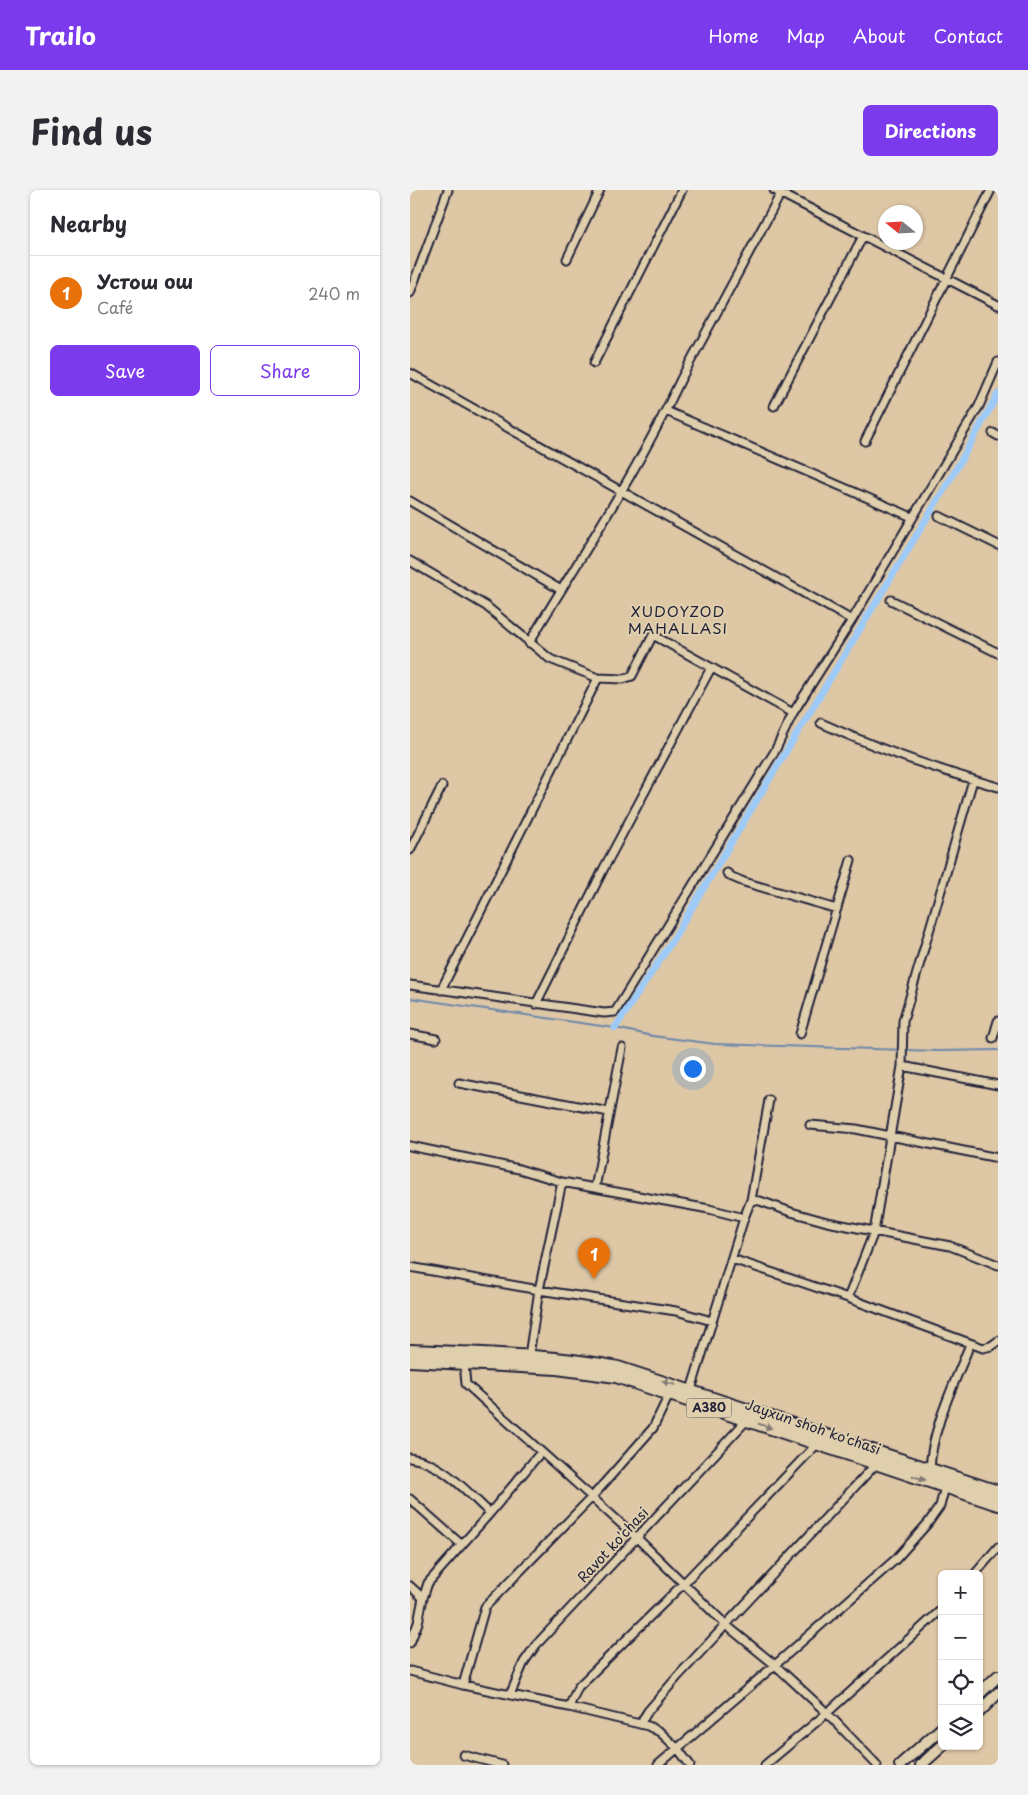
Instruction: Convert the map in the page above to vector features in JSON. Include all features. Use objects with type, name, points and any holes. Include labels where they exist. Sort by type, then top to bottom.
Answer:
[{"type":"highway","name":"Jayxun shoh ko'chasi","points":[[410,1351],[530,1357],[592,1363],[618,1368],[691,1390],[998,1492]]},
{"type":"highway","name":"Jayxun shoh ko'chasi","points":[[410,1360],[582,1370],[616,1376],[998,1504]]},
{"type":"main road","points":[[983,1690],[998,1676]]},
{"type":"main road","points":[[983,1708],[998,1693]]},
{"type":"main road","points":[[900,1765],[938,1732]]},
{"type":"main road","points":[[921,1765],[938,1750]]},
{"type":"street","points":[[410,293],[448,190]]},
{"type":"street","points":[[567,259],[600,190]]},
{"type":"street","points":[[594,363],[682,190]]},
{"type":"street","points":[[865,441],[991,190]]},
{"type":"street","points":[[529,643],[622,490],[666,410],[778,192],[998,305]]},
{"type":"street","points":[[774,406],[863,236]]},
{"type":"street","points":[[410,985],[604,1013],[615,1012],[775,751],[793,714],[852,620],[979,406],[998,362]]},
{"type":"street","points":[[410,373],[852,620]]},
{"type":"street","points":[[666,410],[912,517]]},
{"type":"street","points":[[410,501],[561,590]]},
{"type":"street","points":[[939,516],[998,545]]},
{"type":"street","points":[[410,560],[486,606],[550,659],[598,678],[623,679],[632,676],[653,635],[793,714]]},
{"type":"street","points":[[891,600],[998,653]]},
{"type":"street","points":[[536,1004],[604,868],[711,668]]},
{"type":"street","points":[[441,990],[598,678]]},
{"type":"street","points":[[821,723],[855,738],[998,787]]},
{"type":"street","points":[[848,1298],[874,1232],[902,1066],[903,1021],[973,780]]},
{"type":"street","points":[[410,850],[442,786]]},
{"type":"street","points":[[800,1034],[851,860]]},
{"type":"street","points":[[727,873],[744,882],[837,909]]},
{"type":"street","points":[[993,1038],[998,1021]]},
{"type":"street","points":[[410,1034],[436,1039]]},
{"type":"street","points":[[595,1188],[622,1048]]},
{"type":"street","points":[[902,1066],[998,1085]]},
{"type":"street","points":[[459,1082],[609,1112]]},
{"type":"street","points":[[691,1390],[751,1200],[769,1100]]},
{"type":"street","points":[[810,1125],[856,1129],[998,1158]]},
{"type":"street","points":[[410,1146],[519,1168],[562,1182],[709,1209],[744,1218]]},
{"type":"street","points":[[530,1357],[539,1290],[562,1182]]},
{"type":"street","points":[[751,1200],[760,1201],[827,1222],[950,1246],[998,1265]]},
{"type":"street","points":[[732,1259],[848,1298],[970,1344],[984,1348],[998,1341]]},
{"type":"street","points":[[410,1267],[539,1290],[676,1311],[712,1321]]},
{"type":"street","points":[[930,1469],[931,1453],[936,1432],[970,1344]]},
{"type":"street","points":[[464,1364],[466,1384],[637,1538],[726,1625],[775,1665],[827,1713],[877,1765]]},
{"type":"street","points":[[463,1686],[485,1607],[592,1497],[653,1428],[669,1395]]},
{"type":"street","name":"Ravot ko'chasi","points":[[510,1696],[524,1662],[536,1645],[746,1420]]},
{"type":"street","points":[[568,1707],[578,1687],[684,1583],[817,1444]]},
{"type":"street","points":[[410,1643],[418,1623],[422,1598],[428,1582],[490,1513],[541,1452]]},
{"type":"street","points":[[410,1458],[424,1460],[450,1476],[490,1513]]},
{"type":"street","points":[[640,1724],[648,1711],[679,1675],[876,1464]]},
{"type":"street","points":[[658,1765],[896,1559],[928,1523],[940,1506],[945,1487]]},
{"type":"street","points":[[410,1499],[462,1545]]},
{"type":"street","points":[[978,1570],[998,1547]]},
{"type":"street","points":[[410,1586],[422,1598]]},
{"type":"street","points":[[765,1765],[827,1713],[938,1613]]},
{"type":"street","points":[[410,1671],[418,1675],[463,1686],[568,1707],[640,1724],[660,1732],[678,1749],[690,1765]]},
{"type":"street","points":[[464,1755],[502,1765]]},
{"type":"waterway","points":[[615,1028],[667,949],[951,478],[998,394]]},
{"type":"waterway","points":[[410,998],[715,1044],[938,1051],[998,1050]]},
{"type":"place","name":"Устош ош","points":[[594,1279]]},
{"type":"district","name":"XUDOYZOD MAHALLASI","points":[[678,620]]}]
